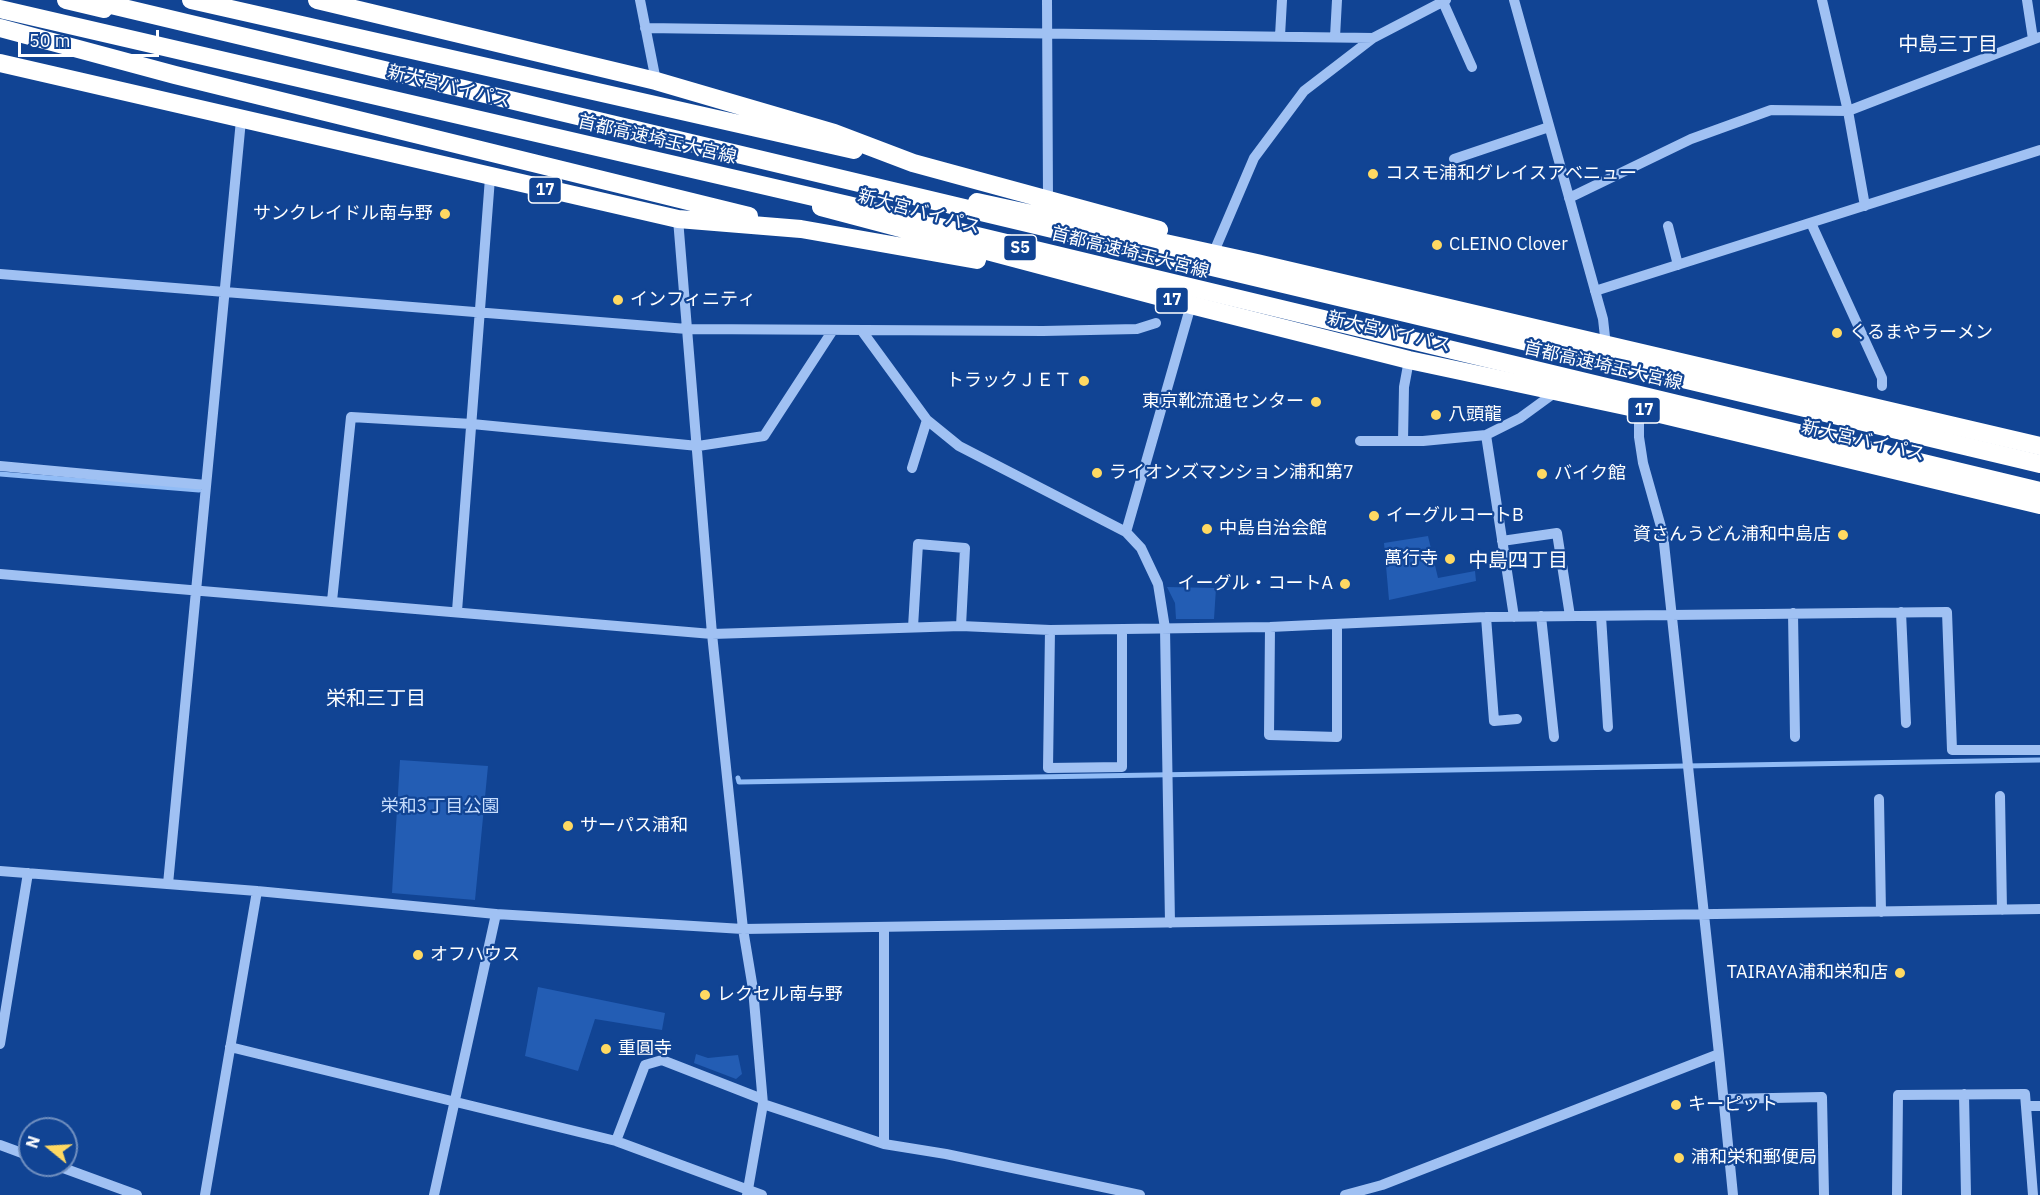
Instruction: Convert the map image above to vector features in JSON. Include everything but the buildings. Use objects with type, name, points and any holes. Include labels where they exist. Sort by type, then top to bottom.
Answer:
[{"type":"highway","name":"新大宮バイパス","points":[[66,0],[435,85],[1257,263],[2040,446]]},
{"type":"highway","name":"首都高速埼玉大宮線","points":[[90,0],[2040,464]]},
{"type":"highway","points":[[191,0],[913,163],[1048,198],[1216,247],[1257,263]]},
{"type":"highway","points":[[316,0],[656,81],[834,133],[913,163]]},
{"type":"highway","name":"新大宮バイパス","points":[[0,1],[430,103],[1097,281],[1409,360],[1639,409],[2040,504]]},
{"type":"highway","name":"首都高速埼玉大宮線","points":[[0,9],[836,202],[2040,491]]},
{"type":"highway","points":[[0,28],[175,75],[801,229]]},
{"type":"highway","name":"17","points":[[0,63],[490,178],[678,219],[801,229],[1097,281]]},
{"type":"street","points":[[640,0],[656,81]]},
{"type":"street","points":[[1047,0],[1048,198]]},
{"type":"street","points":[[1280,36],[1282,0]]},
{"type":"street","points":[[1335,37],[1337,0]]},
{"type":"street","points":[[1514,0],[1595,291],[1606,346]]},
{"type":"street","points":[[1822,0],[1848,111],[1865,206]]},
{"type":"street","points":[[1569,198],[1691,139],[1771,110],[1848,111],[2036,38],[2027,0]]},
{"type":"street","points":[[1216,247],[1254,158],[1261,148],[1304,91],[1373,38],[1445,1],[1472,67]]},
{"type":"street","points":[[645,28],[1373,38]]},
{"type":"street","points":[[168,884],[241,120]]},
{"type":"street","points":[[1454,159],[1549,127]]},
{"type":"street","points":[[1595,291],[2040,150]]},
{"type":"street","points":[[457,611],[490,178]]},
{"type":"street","points":[[678,219],[712,634],[743,930],[753,989],[762,1102],[747,1192]]},
{"type":"street","points":[[1811,223],[1882,378],[1882,386]]},
{"type":"street","points":[[1668,226],[1678,265]]},
{"type":"street","points":[[0,274],[687,329],[1137,329],[1156,323]]},
{"type":"street","points":[[1126,532],[1191,305]]},
{"type":"street","points":[[332,601],[351,417],[471,424],[698,446],[764,436],[833,330]]},
{"type":"street","points":[[862,330],[927,420],[959,446],[1126,532],[1141,548],[1158,584],[1165,628],[1170,923]]},
{"type":"street","points":[[1403,441],[1404,387],[1409,360]]},
{"type":"street","points":[[1360,441],[1403,441],[1486,435],[1521,418],[1557,391]]},
{"type":"street","points":[[1639,409],[1640,446],[1663,534],[1673,615],[1733,1195]]},
{"type":"street","points":[[912,468],[927,420]]},
{"type":"street","points":[[1486,435],[1514,617]]},
{"type":"street","points":[[0,466],[206,484]]},
{"type":"street","points":[[1502,541],[1557,533],[1570,616]]},
{"type":"street","points":[[913,627],[918,544],[965,548],[961,626]]},
{"type":"street","points":[[0,573],[712,634],[961,626],[1122,630],[1270,627],[1486,617],[1947,612],[1952,750],[2040,750]]},
{"type":"street","points":[[1901,612],[1906,723]]},
{"type":"street","points":[[1793,613],[1795,737]]},
{"type":"street","points":[[1541,616],[1554,737]]},
{"type":"street","points":[[1601,616],[1608,727]]},
{"type":"street","points":[[1486,617],[1494,721],[1517,719]]},
{"type":"street","points":[[1270,627],[1269,735],[1337,737],[1337,624]]},
{"type":"street","points":[[1050,630],[1048,768],[1122,767],[1122,630]]},
{"type":"street","points":[[2000,796],[2002,910]]},
{"type":"street","points":[[1879,799],[1881,912]]},
{"type":"street","points":[[0,871],[257,891],[496,914],[743,930],[2040,909]]},
{"type":"street","points":[[0,1044],[28,873]]},
{"type":"street","points":[[205,1195],[257,891]]},
{"type":"street","points":[[434,1195],[453,1100],[496,914]]},
{"type":"street","points":[[884,928],[884,1144]]},
{"type":"street","points":[[230,1047],[616,1141],[747,1192],[762,1195]]},
{"type":"street","points":[[1345,1195],[1393,1181],[1719,1054]]},
{"type":"street","points":[[616,1141],[645,1065],[662,1060],[762,1102],[884,1144],[946,1154],[1109,1192],[1140,1195]]},
{"type":"street","points":[[1964,1094],[1966,1195]]},
{"type":"street","points":[[1897,1195],[1898,1095],[1964,1094],[2025,1094],[2033,1195]]},
{"type":"street","points":[[1724,1099],[1821,1098],[1824,1195]]},
{"type":"street","points":[[2026,1106],[2040,1106]]},
{"type":"street","points":[[0,1145],[18,1152]]},
{"type":"street","points":[[78,1173],[137,1195]]},
{"type":"green space","points":[[1428,536],[1438,578],[1475,571],[1476,581],[1389,600],[1384,543]]},
{"type":"green space","points":[[1167,587],[1216,588],[1214,619],[1176,619],[1175,603]]},
{"type":"green space","name":"栄和3丁目公園","points":[[400,760],[488,766],[475,900],[392,893]]},
{"type":"green space","points":[[538,987],[665,1013],[662,1030],[595,1019],[578,1071],[525,1056]]},
{"type":"green space","points":[[696,1054],[708,1058],[738,1055],[742,1074],[736,1079],[694,1063]]},
{"type":"waterway","points":[[0,474],[199,490]]},
{"type":"waterway","points":[[738,778],[739,782],[2040,760]]},
{"type":"place","name":"コスモ浦和グレイスアベニュー","points":[[1373,174]]},
{"type":"place","name":"サンクレイドル南与野","points":[[445,214]]},
{"type":"place","name":"CLEINO Clover","points":[[1437,245]]},
{"type":"place","name":"インフィニティ","points":[[618,300]]},
{"type":"place","name":"くるまやラーメン","points":[[1837,333]]},
{"type":"place","name":"トラックＪＥＴ","points":[[1084,381]]},
{"type":"place","name":"東京靴流通センター","points":[[1316,402]]},
{"type":"place","name":"八頭龍","points":[[1436,415]]},
{"type":"place","name":"ライオンズマンション浦和第7","points":[[1097,473]]},
{"type":"place","name":"バイク館","points":[[1542,474]]},
{"type":"place","name":"イーグルコートB","points":[[1374,516]]},
{"type":"place","name":"中島自治会館","points":[[1207,529]]},
{"type":"place","name":"資さんうどん浦和中島店","points":[[1843,535]]},
{"type":"place","name":"萬行寺","points":[[1450,559]]},
{"type":"place","name":"イーグル・コートA","points":[[1345,584]]},
{"type":"place","name":"サーパス浦和","points":[[568,826]]},
{"type":"place","name":"オフハウス","points":[[418,955]]},
{"type":"place","name":"TAIRAYA浦和栄和店","points":[[1900,973]]},
{"type":"place","name":"レクセル南与野","points":[[705,995]]},
{"type":"place","name":"重圓寺","points":[[606,1049]]},
{"type":"place","name":"キーピット","points":[[1676,1105]]},
{"type":"place","name":"浦和栄和郵便局","points":[[1679,1158]]},
{"type":"district","name":"中島三丁目","points":[[1948,45]]},
{"type":"district","name":"中島四丁目","points":[[1518,561]]},
{"type":"district","name":"栄和三丁目","points":[[376,699]]}]
